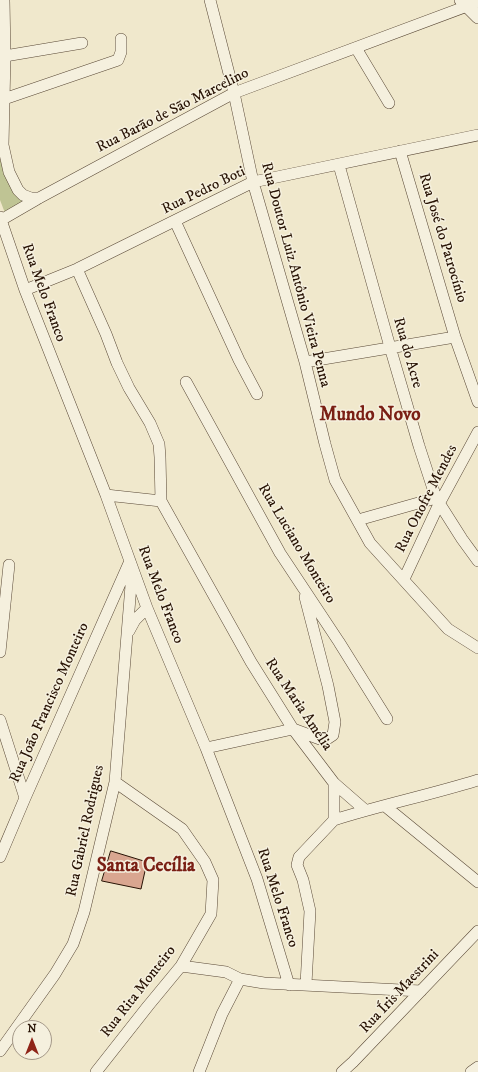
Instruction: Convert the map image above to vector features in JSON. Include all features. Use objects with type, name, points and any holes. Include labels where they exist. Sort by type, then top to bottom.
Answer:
[{"type":"street","points":[[4,0],[5,56],[1,147],[9,172],[18,190],[31,198],[39,198]]},
{"type":"street","name":"Rua Doutor Luiz Antônio Vieira Penna","points":[[210,0],[234,93],[253,182],[336,480],[370,543],[448,629],[478,648]]},
{"type":"street","points":[[469,3],[478,17]]},
{"type":"street","name":"Rua Barão de São Marcelino","points":[[0,218],[234,93],[356,48],[469,3]]},
{"type":"street","points":[[4,99],[118,60],[121,52],[121,39]]},
{"type":"street","points":[[5,56],[82,43]]},
{"type":"street","points":[[356,48],[389,103]]},
{"type":"street","name":"Rua Pedro Boti","points":[[25,290],[77,269],[253,182],[478,135]]},
{"type":"street","name":"Rua José do Patrocínio","points":[[400,151],[455,337],[478,402]]},
{"type":"street","name":"Rua do Acre","points":[[339,165],[419,446],[438,501],[478,561]]},
{"type":"street","name":"Rua Melo Franco","points":[[0,218],[25,290],[106,495],[147,608],[206,748],[257,880],[289,985]]},
{"type":"street","points":[[175,221],[239,360],[257,394]]},
{"type":"street","points":[[77,269],[106,334],[117,363],[129,388],[150,423],[159,444],[161,501],[106,495]]},
{"type":"street","points":[[304,362],[455,337]]},
{"type":"street","name":"Rua Luciano Monteiro","points":[[186,382],[280,553],[339,642],[387,719]]},
{"type":"street","name":"Rua Onofre Mendes","points":[[404,580],[438,501],[478,432]]},
{"type":"street","name":"Rua Maria Amélia","points":[[161,501],[251,662],[293,729],[334,783],[365,810]]},
{"type":"street","points":[[358,520],[438,501]]},
{"type":"street","points":[[0,652],[9,565]]},
{"type":"street","name":"Rua Gabriel Rodrigues","points":[[0,1051],[55,974],[74,944],[84,912],[115,782],[131,565]]},
{"type":"street","name":"Rua João Francisco Monteiro","points":[[0,857],[25,798],[131,565]]},
{"type":"street","points":[[206,748],[293,729],[320,739],[327,739],[333,735],[335,722],[328,686],[303,588]]},
{"type":"street","points":[[126,637],[135,620],[147,608]]},
{"type":"street","points":[[0,720],[25,798]]},
{"type":"street","points":[[306,984],[310,911],[303,880],[297,865],[299,857],[334,820],[365,810],[385,806],[478,780]]},
{"type":"street","name":"Rua Rita Monteiro","points":[[96,1072],[181,966],[211,914],[213,880],[205,862],[182,829],[115,782]]},
{"type":"street","points":[[334,783],[334,820]]},
{"type":"street","points":[[385,806],[478,882]]},
{"type":"street","name":"Rua Íris Maestrini","points":[[342,1072],[478,931]]},
{"type":"street","points":[[181,966],[226,972],[240,979],[289,985],[306,984],[421,991]]},
{"type":"street","points":[[199,1072],[222,1014],[240,979]]},
{"type":"street","points":[[471,1072],[478,1067]]},
{"type":"green space","points":[[0,160],[27,199],[5,213],[0,200]]},
{"type":"building","points":[[111,851],[147,862],[141,889],[102,881]]},
{"type":"district","name":"Mundo Novo","points":[[370,416]]},
{"type":"district","name":"Santa Cecília","points":[[146,867]]}]
